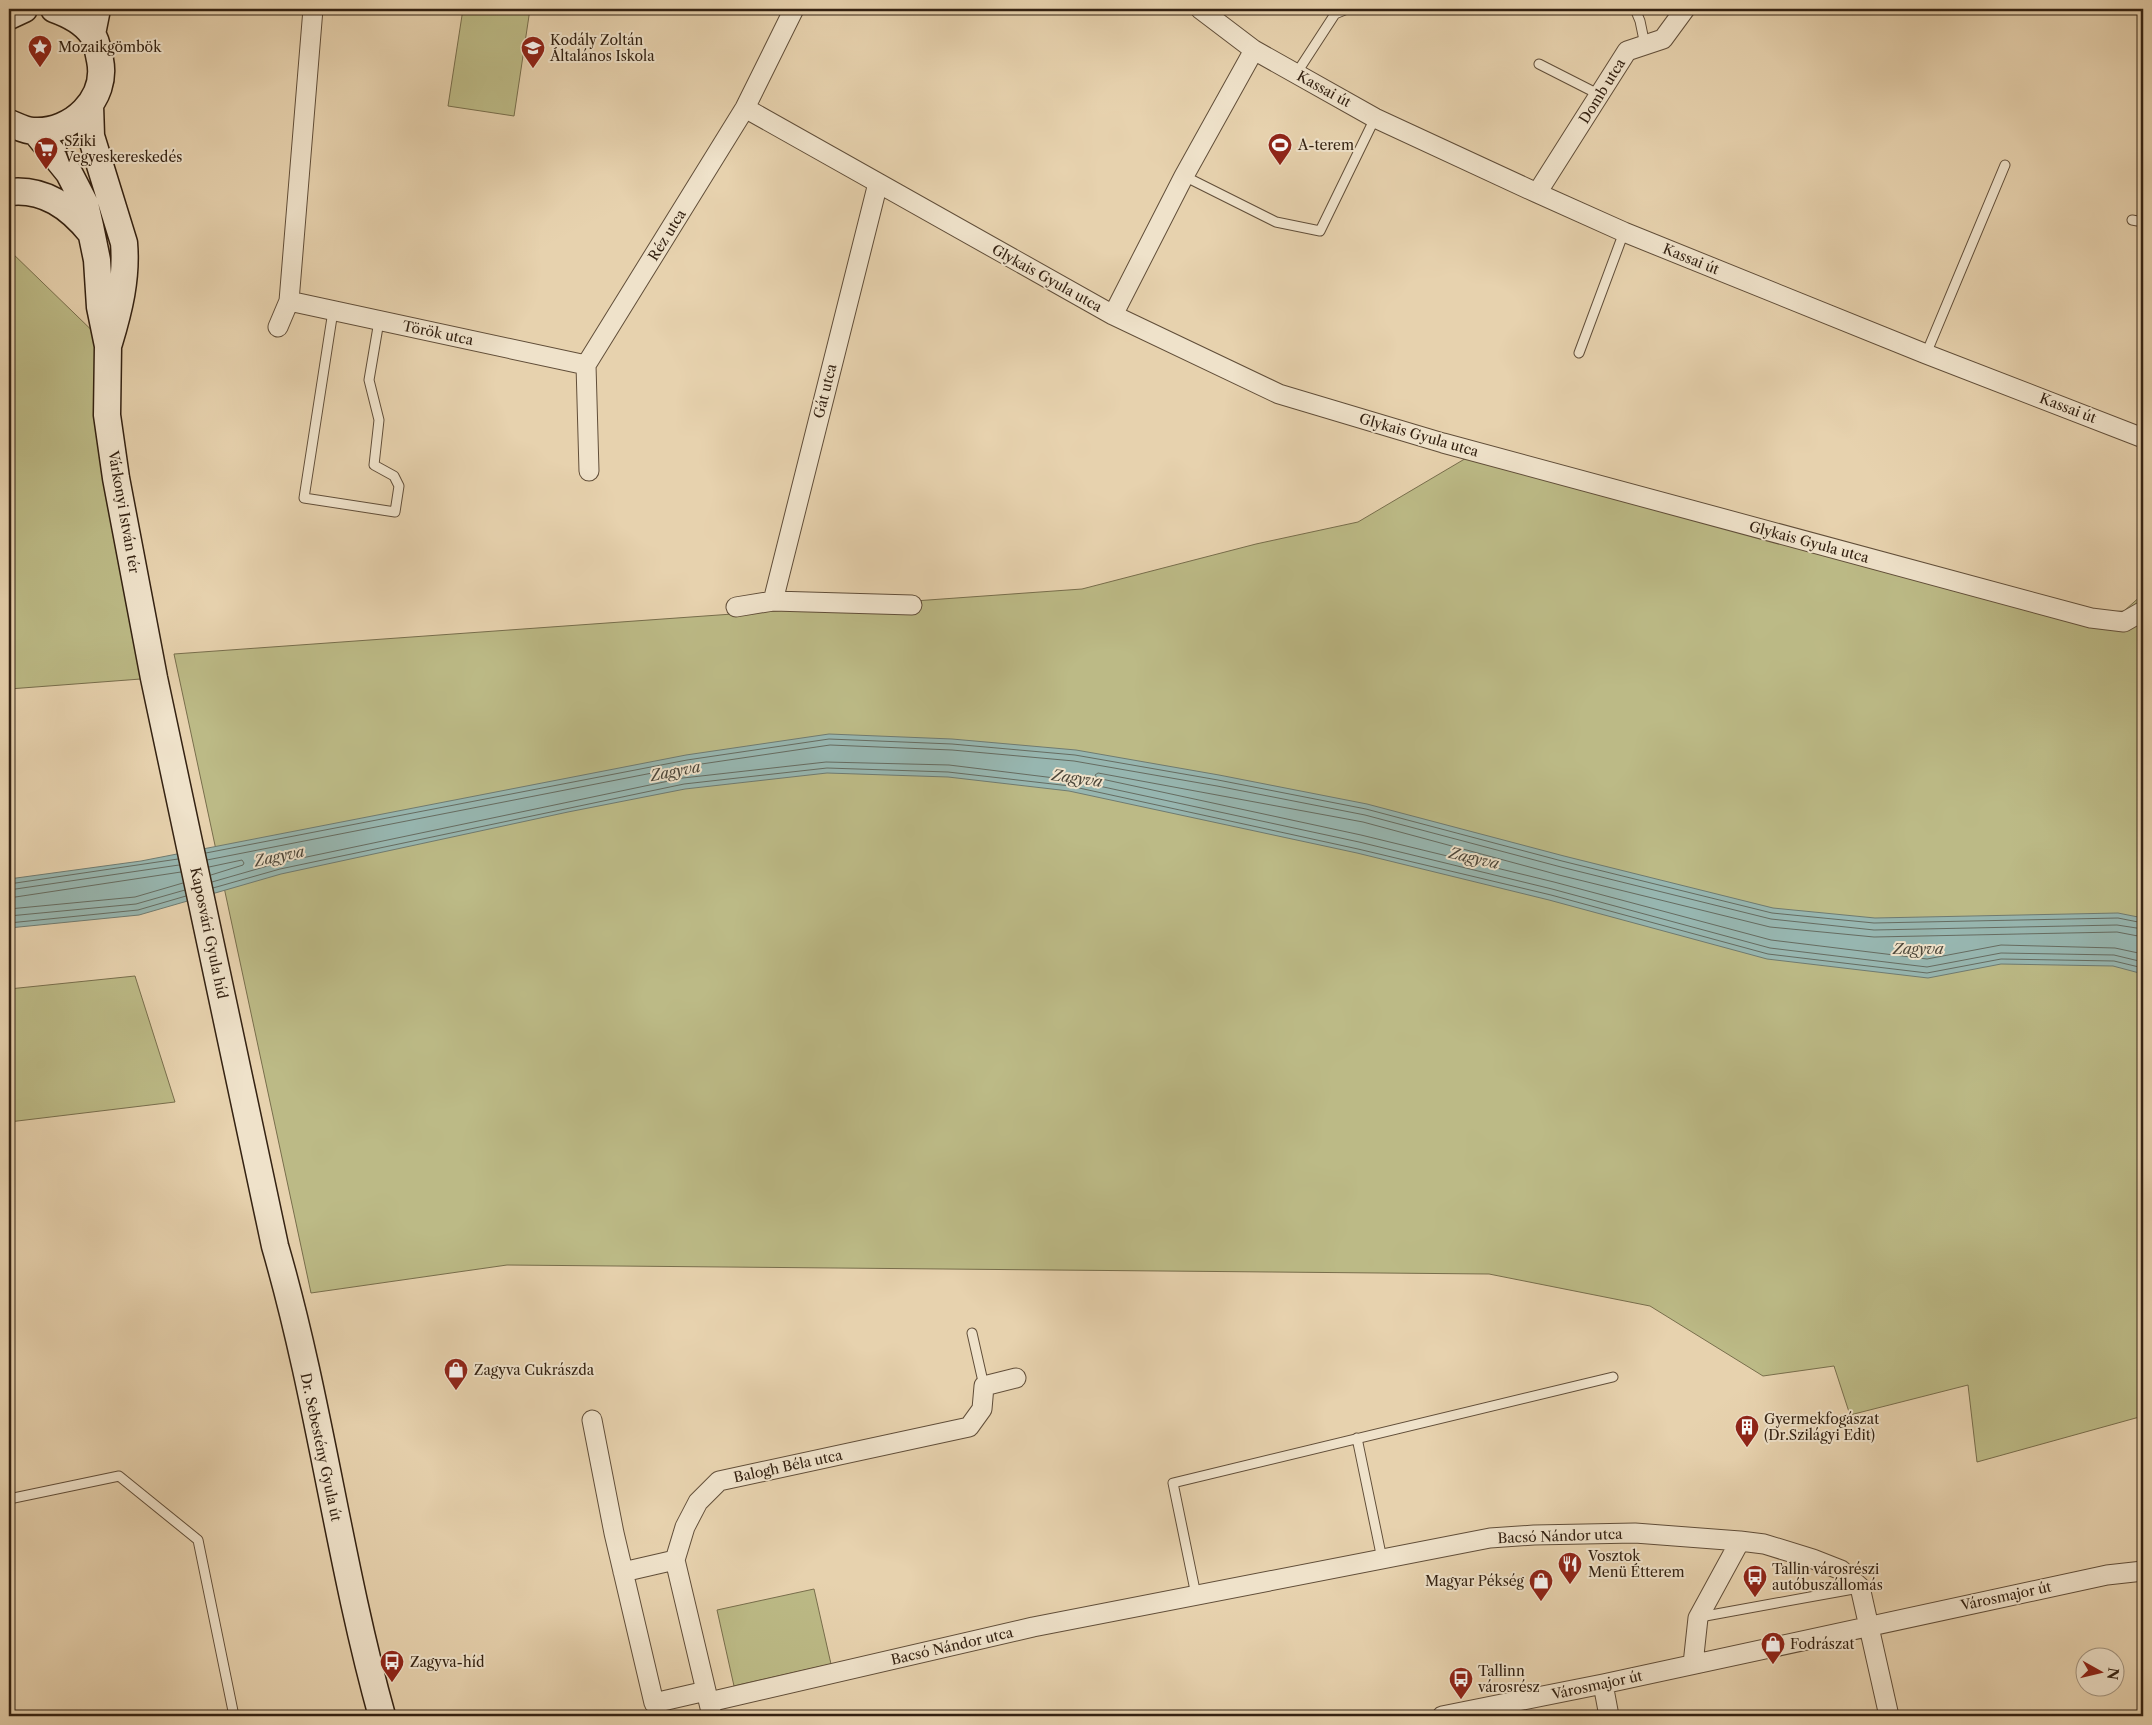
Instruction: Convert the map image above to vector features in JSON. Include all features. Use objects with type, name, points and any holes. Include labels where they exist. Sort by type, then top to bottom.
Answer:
[{"type":"street","points":[[9,16],[24,9]]},
{"type":"street","points":[[19,131],[56,129],[75,120],[90,105],[99,87],[101,66],[94,21],[54,9]]},
{"type":"street","points":[[278,327],[289,301],[313,9]]},
{"type":"street","name":"Réz utca","points":[[586,365],[745,108],[794,9]]},
{"type":"street","name":"Kassai út","points":[[1200,9],[1254,50],[1375,118],[1537,194],[1624,232],[1926,354],[2143,438]]},
{"type":"street","name":"Domb utca","points":[[1537,194],[1627,51],[1663,39],[1685,9]]},
{"type":"street","points":[[1113,315],[1184,176],[1254,50]]},
{"type":"street","name":"Várkonyi István tér","points":[[90,105],[91,136],[124,243],[125,256],[121,306],[108,346]]},
{"type":"street","name":"Glykais Gyula utca","points":[[745,108],[1113,315],[1279,394],[1443,443],[2091,618],[2124,622],[2143,611]]},
{"type":"street","name":"Várkonyi István tér","points":[[19,131],[69,173],[85,204],[97,260],[100,307],[108,346],[107,415],[115,469],[155,683]]},
{"type":"street","name":"Gát utca","points":[[773,600],[878,183]]},
{"type":"street","points":[[9,192],[39,194],[60,203],[79,218],[92,233]]},
{"type":"street","name":"Török utca","points":[[289,301],[586,365]]},
{"type":"street","points":[[586,365],[589,471]]},
{"type":"street","points":[[736,607],[773,600],[912,604]]},
{"type":"street","name":"Kaposvári Gyula híd","points":[[155,683],[261,1178]]},
{"type":"street","name":"Dr. Sebestény Gyula út","points":[[261,1178],[275,1246],[291,1300],[352,1590],[382,1716]]},
{"type":"street","points":[[984,1386],[1016,1378]]},
{"type":"street","name":"Balogh Béla utca","points":[[675,1560],[685,1527],[698,1502],[719,1481],[970,1427],[982,1409],[984,1386]]},
{"type":"street","points":[[592,1420],[623,1572],[675,1560],[709,1703]]},
{"type":"street","name":"Bacsó Nándor utca","points":[[623,1572],[654,1703],[709,1703],[1033,1627],[1490,1538],[1534,1535],[1635,1534],[1740,1541]]},
{"type":"street","points":[[1693,1664],[1698,1618],[1740,1541],[1764,1544],[1841,1570],[1860,1588],[1889,1716]]},
{"type":"street","name":"Városmajor út","points":[[1442,1716],[1603,1684],[2107,1575],[2143,1571]]},
{"type":"street","points":[[1603,1684],[1609,1716]]},
{"type":"lane","points":[[1296,74],[1335,14],[1347,9]]},
{"type":"lane","points":[[1635,9],[1640,21],[1645,45]]},
{"type":"lane","points":[[1538,64],[1600,95]]},
{"type":"lane","points":[[1184,176],[1276,222],[1320,231],[1375,118]]},
{"type":"lane","points":[[1926,354],[2006,165]]},
{"type":"lane","points":[[2132,220],[2143,222]]},
{"type":"lane","points":[[1579,353],[1624,232]]},
{"type":"lane","points":[[333,311],[304,498],[395,512],[399,486],[394,476],[374,465],[379,420],[369,380],[379,320]]},
{"type":"lane","points":[[972,1332],[984,1386]]},
{"type":"lane","points":[[1196,1595],[1172,1483],[1613,1377]]},
{"type":"lane","points":[[1357,1438],[1382,1559]]},
{"type":"lane","points":[[9,1499],[118,1476],[198,1540],[234,1716]]},
{"type":"lane","points":[[1698,1618],[1860,1588]]},
{"type":"shaded area","points":[[463,9],[530,9],[514,116],[448,106]]},
{"type":"shaded area","points":[[9,250],[108,346],[154,678],[9,689]]},
{"type":"shaded area","points":[[1468,457],[2087,613],[2124,611],[2143,594],[2143,1416],[1977,1462],[1968,1385],[1850,1415],[1834,1366],[1763,1376],[1650,1306],[1489,1274],[507,1265],[311,1293],[174,654],[1082,589],[1256,544],[1358,522]]},
{"type":"shaded area","points":[[135,976],[175,1102],[9,1122],[9,989]]},
{"type":"shaded area","points":[[814,1589],[831,1664],[734,1686],[717,1610]]},
{"type":"water","name":"Zagyva","points":[[829,734],[952,739],[1076,750],[1219,775],[1367,804],[1773,908],[1875,918],[2118,913],[2143,918],[2143,974],[2113,966],[2001,964],[1928,978],[1767,959],[1549,900],[1357,853],[1069,791],[948,777],[827,773],[685,789],[568,812],[281,874],[139,915],[9,928],[9,879],[141,861],[686,755]]},
{"type":"place","name":"Mozaikgömbök","points":[[40,68]]},
{"type":"place","name":"Kodály Zoltán Általános Iskola","points":[[533,69]]},
{"type":"place","name":"A-terem","points":[[1280,166]]},
{"type":"place","name":"Sziki Vegyeskereskedés","points":[[46,170]]},
{"type":"place","name":"Zagyva Cukrászda","points":[[456,1391]]},
{"type":"place","name":"Gyermekfogászat (Dr.Szilágyi Edit)","points":[[1747,1448]]},
{"type":"place","name":"Vosztok Menü Étterem","points":[[1570,1585]]},
{"type":"place","name":"Tallin városrészi autóbuszállomás","points":[[1755,1598]]},
{"type":"place","name":"Magyar Pékség","points":[[1541,1602]]},
{"type":"place","name":"Fodrászat","points":[[1773,1665]]},
{"type":"place","name":"Zagyva-híd","points":[[392,1683]]},
{"type":"place","name":"Tallinn városrész","points":[[1461,1700]]}]
